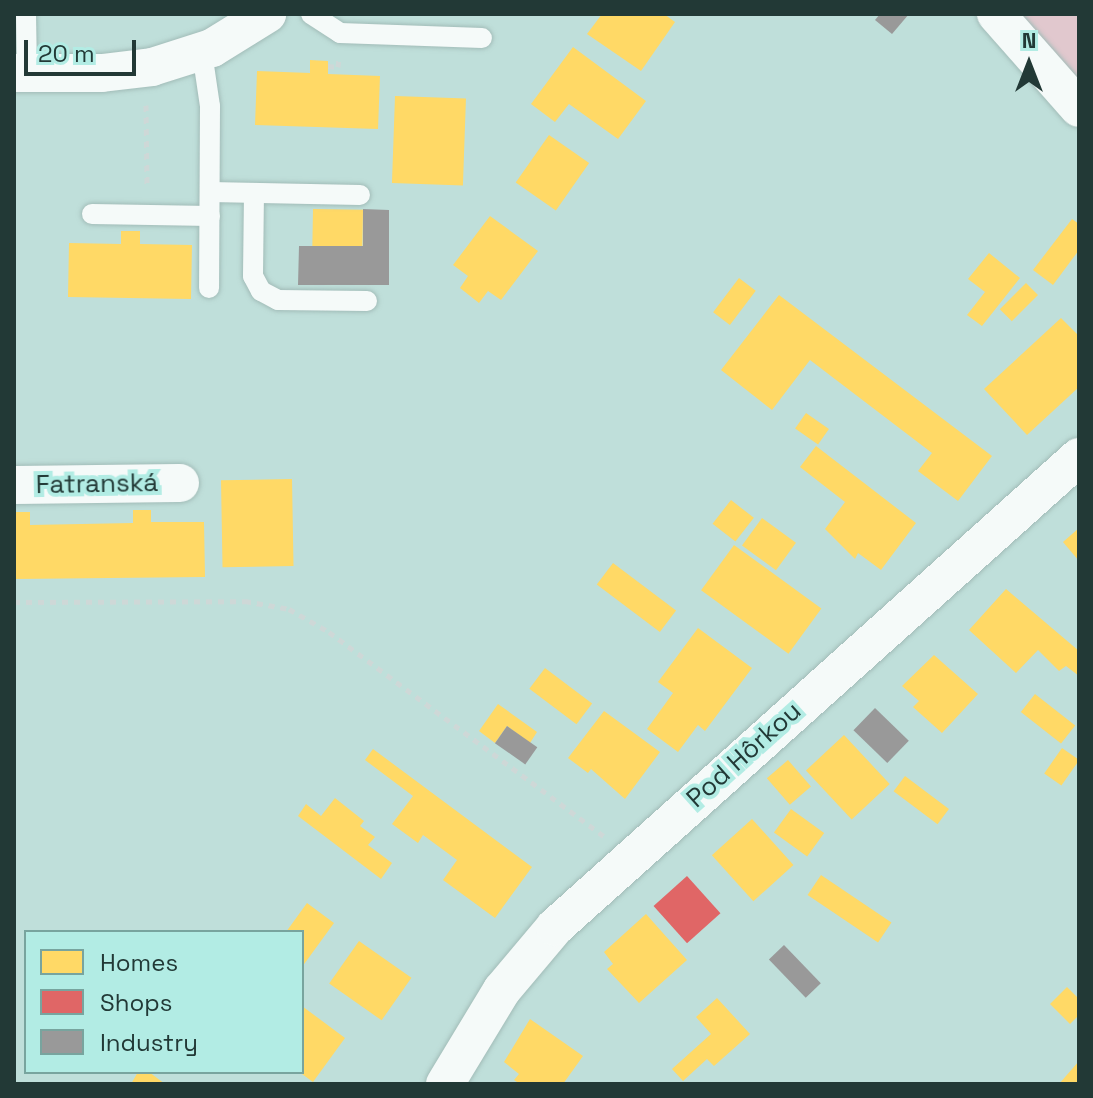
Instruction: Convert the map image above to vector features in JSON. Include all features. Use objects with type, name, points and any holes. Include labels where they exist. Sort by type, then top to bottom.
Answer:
[{"type":"street","points":[[20,73],[102,73],[152,67],[202,52],[267,14]]},
{"type":"street","points":[[996,14],[1079,108]]},
{"type":"street","name":"Pod Hôrkou","points":[[445,1084],[525,959],[631,856],[1079,457]]},
{"type":"street","name":"Fatranská","points":[[14,485],[180,483]]},
{"type":"lane","points":[[20,73],[26,14]]},
{"type":"lane","points":[[311,14],[340,33],[482,38]]},
{"type":"lane","points":[[202,52],[210,106],[209,288]]},
{"type":"lane","points":[[210,192],[360,195]]},
{"type":"lane","points":[[254,193],[253,276],[261,291],[278,300],[367,301]]},
{"type":"lane","points":[[92,214],[210,216]]},
{"type":"path","points":[[147,175],[148,127]]},
{"type":"path","points":[[14,602],[245,601],[289,609],[329,632],[631,856]]},
{"type":"shaded area","points":[[1008,14],[1079,14],[1079,95]]},
{"type":"building: Homes","points":[[602,14],[664,14],[675,22],[641,71],[587,34]]},
{"type":"building: Homes","points":[[573,47],[646,101],[618,139],[569,104],[555,122],[531,104]]},
{"type":"building: Homes","points":[[310,60],[328,61],[328,74],[380,76],[378,129],[255,125],[257,71],[310,73]]},
{"type":"building: Homes","points":[[395,96],[466,98],[463,185],[392,183]]},
{"type":"building: Homes","points":[[549,135],[589,163],[556,211],[516,183]]},
{"type":"building: Homes","points":[[313,209],[363,210],[362,247],[312,246]]},
{"type":"building: Homes","points":[[490,216],[538,251],[501,300],[488,291],[479,303],[460,288],[468,276],[453,265]]},
{"type":"building: Homes","points":[[1072,219],[1079,224],[1079,250],[1053,285],[1033,270]]},
{"type":"building: Homes","points":[[121,231],[140,231],[140,244],[192,245],[191,299],[68,297],[69,243],[121,244]]},
{"type":"building: Homes","points":[[989,253],[1020,278],[982,326],[967,315],[985,292],[968,279]]},
{"type":"building: Homes","points":[[739,278],[756,291],[730,325],[713,312]]},
{"type":"building: Homes","points":[[1026,283],[1038,295],[1012,321],[1000,309]]},
{"type":"building: Homes","points":[[779,295],[992,456],[958,501],[918,471],[932,453],[810,360],[772,410],[721,370]]},
{"type":"building: Homes","points":[[1061,318],[1079,336],[1079,387],[1027,435],[984,389]]},
{"type":"building: Homes","points":[[806,413],[829,429],[818,445],[795,429]]},
{"type":"building: Homes","points":[[816,446],[916,523],[881,570],[858,553],[855,559],[825,529],[845,502],[800,467]]},
{"type":"building: Homes","points":[[292,479],[294,566],[223,567],[221,480]]},
{"type":"building: Homes","points":[[731,500],[754,518],[735,541],[713,524]]},
{"type":"building: Homes","points":[[133,510],[151,510],[151,522],[204,522],[205,577],[14,579],[14,512],[30,512],[30,525],[133,523]]},
{"type":"building: Homes","points":[[762,518],[796,543],[776,570],[742,546]]},
{"type":"building: Homes","points":[[1079,528],[1079,561],[1063,542]]},
{"type":"building: Homes","points":[[734,545],[821,608],[788,654],[701,590]]},
{"type":"building: Homes","points":[[613,563],[676,611],[660,632],[597,585]]},
{"type":"building: Homes","points":[[1006,589],[1079,651],[1079,676],[1066,666],[1059,671],[1038,650],[1016,673],[969,630]]},
{"type":"building: Homes","points":[[698,628],[752,668],[705,731],[698,725],[678,752],[647,729],[673,693],[658,682]]},
{"type":"building: Homes","points":[[934,655],[978,694],[942,733],[913,707],[919,701],[902,686]]},
{"type":"building: Homes","points":[[545,668],[592,704],[576,724],[529,689]]},
{"type":"building: Homes","points":[[1035,694],[1075,725],[1061,744],[1021,712]]},
{"type":"building: Homes","points":[[498,704],[537,732],[530,743],[507,726],[495,743],[479,731]]},
{"type":"building: Homes","points":[[604,711],[660,752],[625,799],[591,769],[588,773],[568,758]]},
{"type":"building: Homes","points":[[844,735],[890,784],[852,819],[806,770]]},
{"type":"building: Homes","points":[[1062,748],[1079,760],[1061,785],[1044,773]]},
{"type":"building: Homes","points":[[373,749],[532,867],[495,918],[443,880],[457,860],[423,835],[418,843],[392,824],[413,796],[365,760]]},
{"type":"building: Homes","points":[[788,760],[811,786],[790,805],[767,778]]},
{"type":"building: Homes","points":[[905,776],[949,809],[937,824],[894,791]]},
{"type":"building: Homes","points":[[335,798],[364,821],[360,826],[375,837],[368,845],[392,863],[381,879],[298,816],[306,804],[321,816]]},
{"type":"building: Homes","points":[[791,809],[824,833],[807,857],[774,832]]},
{"type":"building: Homes","points":[[752,819],[793,865],[753,901],[712,855]]},
{"type":"building: Homes","points":[[821,875],[891,923],[878,942],[808,895]]},
{"type":"building: Homes","points":[[307,903],[334,923],[304,964],[304,930],[287,930]]},
{"type":"building: Homes","points":[[646,914],[687,960],[639,1003],[607,969],[613,964],[604,952]]},
{"type":"building: Homes","points":[[359,941],[411,978],[382,1020],[329,984]]},
{"type":"building: Homes","points":[[1067,987],[1079,999],[1079,1015],[1070,1024],[1050,1004]]},
{"type":"building: Homes","points":[[717,998],[750,1034],[714,1066],[707,1059],[683,1081],[672,1069],[711,1034],[696,1017]]},
{"type":"building: Homes","points":[[304,1007],[345,1038],[313,1082],[302,1074]]},
{"type":"building: Homes","points":[[530,1019],[583,1056],[563,1084],[520,1084],[514,1080],[519,1074],[504,1062]]},
{"type":"building: Homes","points":[[1079,1061],[1079,1084],[1059,1084]]},
{"type":"building: Homes","points":[[137,1074],[152,1074],[165,1084],[131,1084]]},
{"type":"building: Shops","points":[[687,876],[720,913],[687,943],[654,906]]},
{"type":"building: Industry","points":[[880,14],[909,14],[892,34],[875,20]]},
{"type":"building: Industry","points":[[363,209],[389,210],[389,285],[298,285],[299,246],[363,246]]},
{"type":"building: Industry","points":[[875,708],[909,741],[887,763],[853,730]]},
{"type":"building: Industry","points":[[507,726],[537,747],[525,764],[495,743]]},
{"type":"building: Industry","points":[[784,945],[821,983],[806,998],[769,960]]}]
